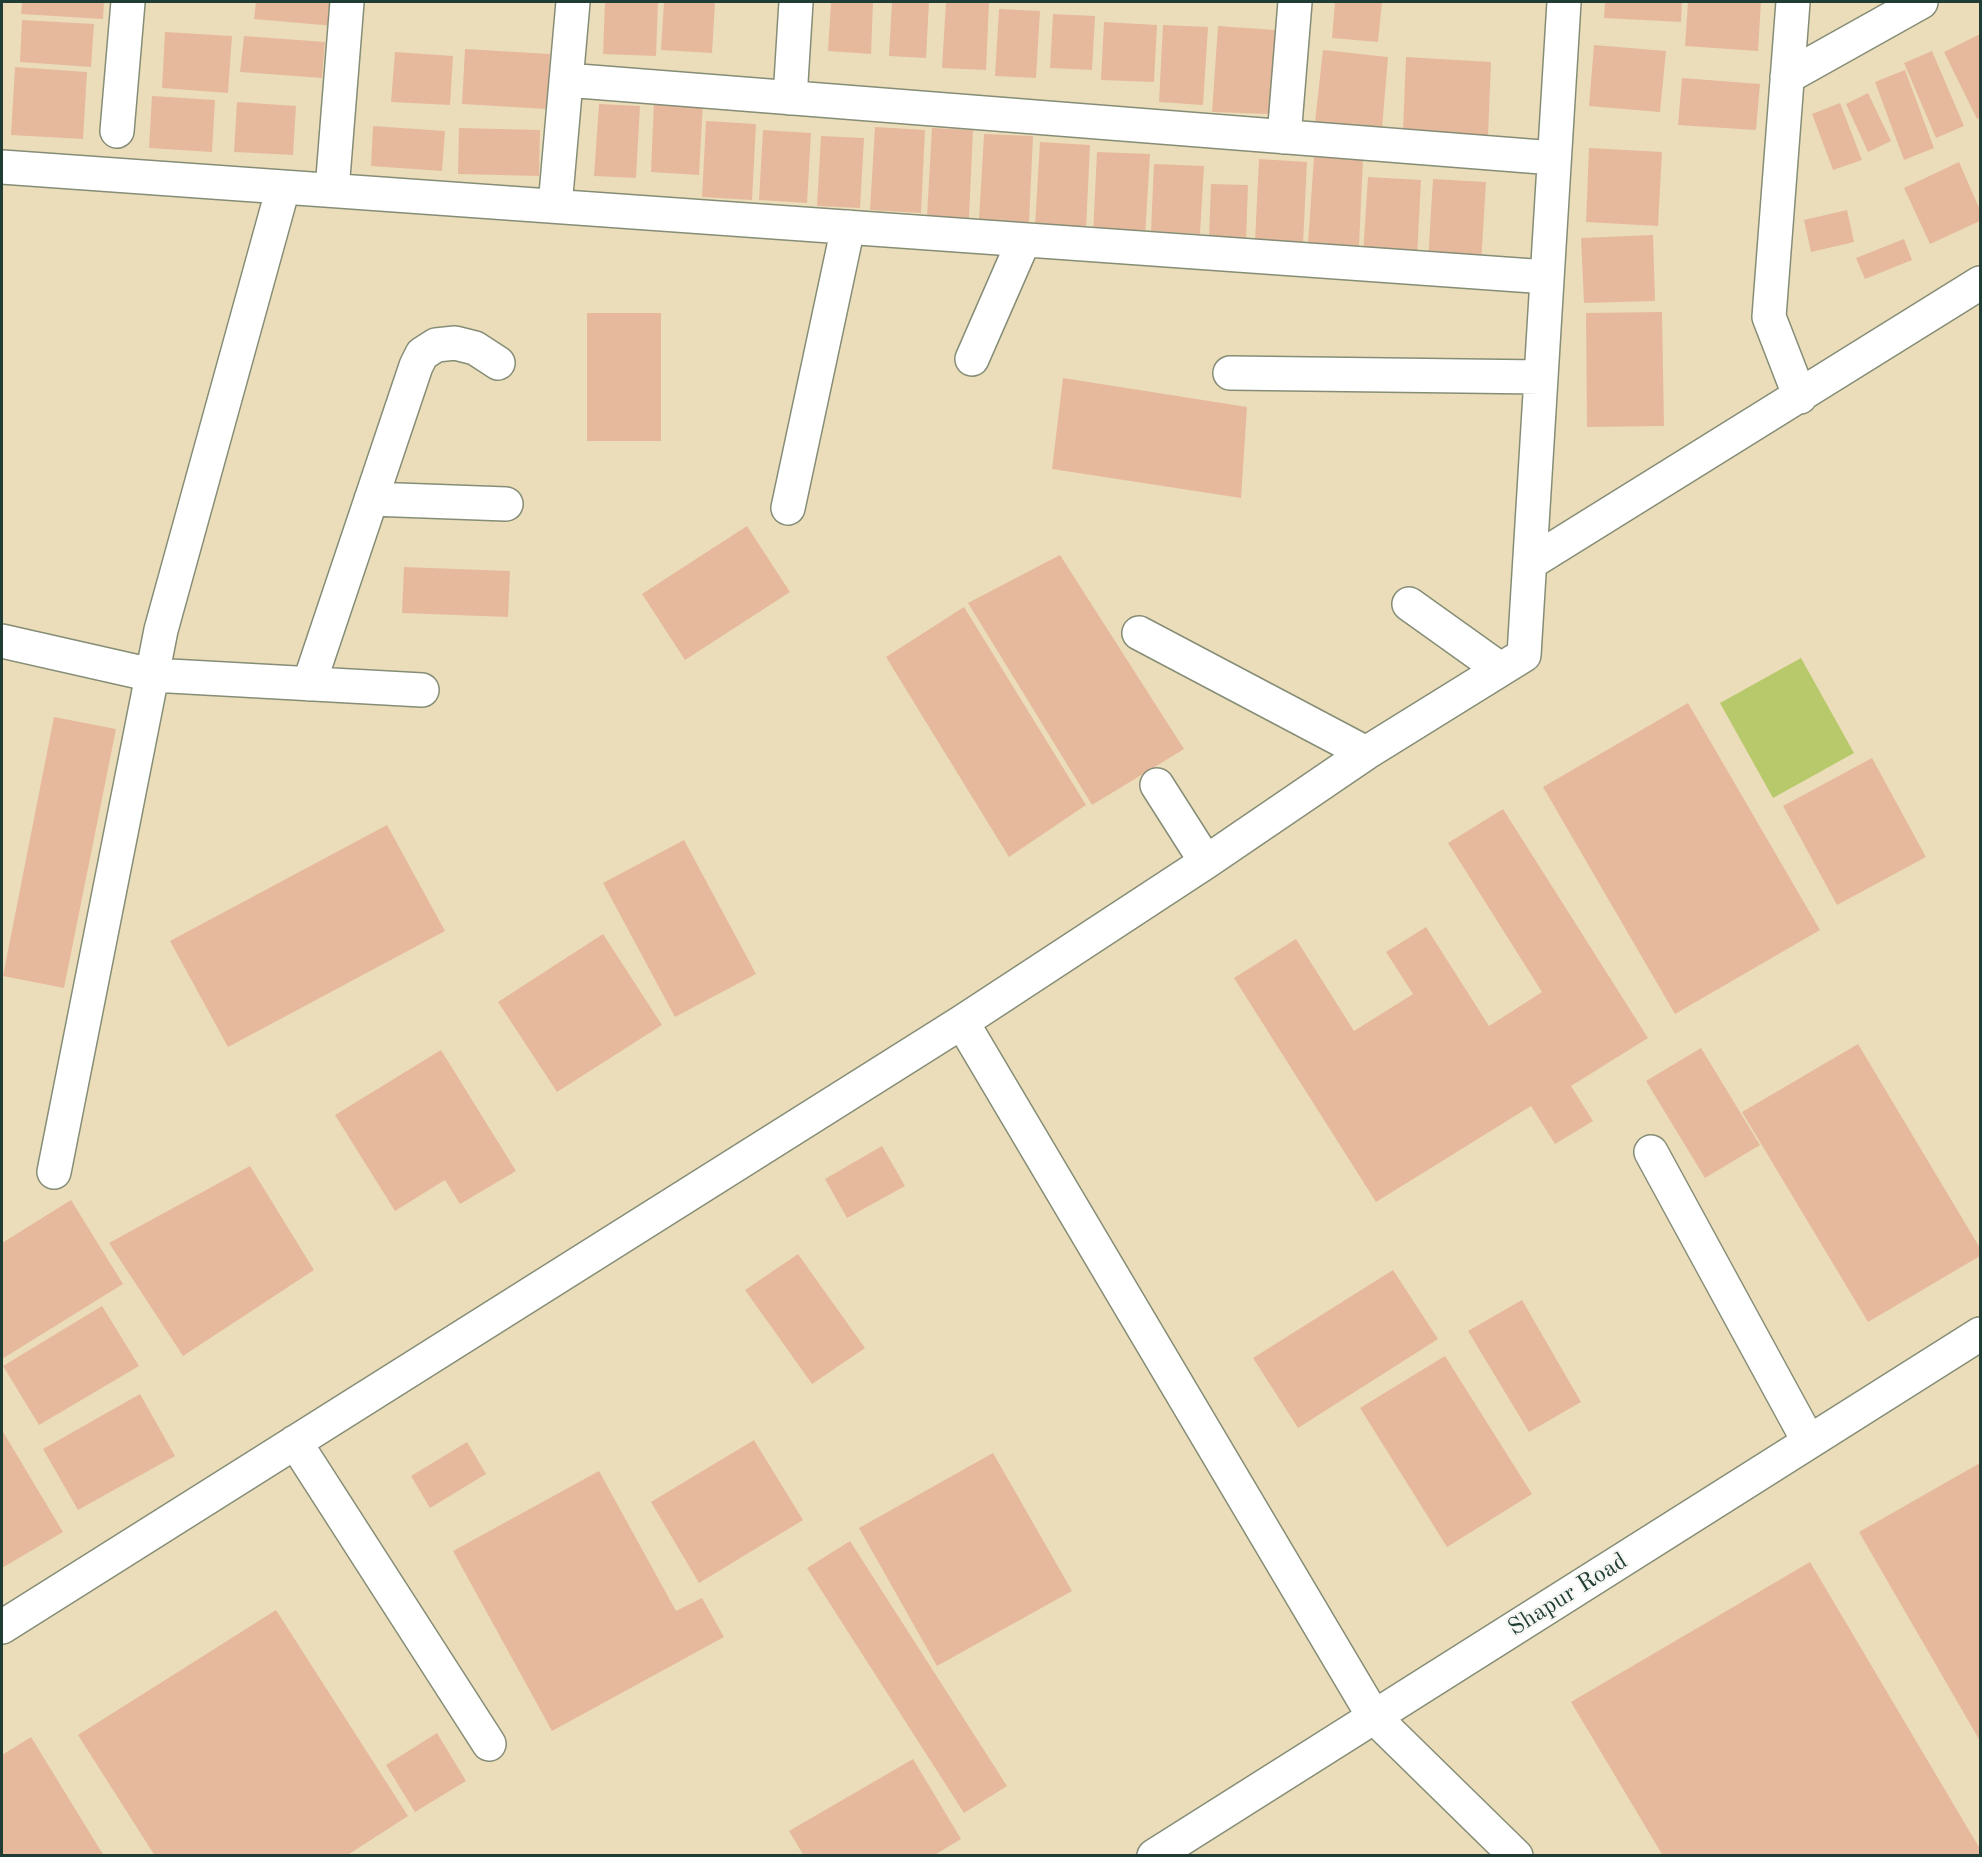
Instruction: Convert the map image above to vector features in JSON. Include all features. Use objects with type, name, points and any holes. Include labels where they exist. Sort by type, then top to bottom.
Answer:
[{"type":"street","points":[[117,131],[128,2]]},
{"type":"street","points":[[332,190],[347,2]]},
{"type":"street","points":[[555,206],[573,2]]},
{"type":"street","points":[[790,98],[796,2]]},
{"type":"street","points":[[1284,137],[1294,2]]},
{"type":"street","points":[[2,1627],[962,1022],[1206,862],[1366,753],[1524,655],[1564,2]]},
{"type":"street","points":[[1793,2],[1769,317],[1800,397]]},
{"type":"street","points":[[1787,77],[1921,2]]},
{"type":"street","points":[[566,80],[1554,158]]},
{"type":"street","points":[[2,167],[1547,277]]},
{"type":"street","points":[[54,1172],[161,630],[283,188]]},
{"type":"street","points":[[788,508],[848,227]]},
{"type":"street","points":[[972,359],[1024,240]]},
{"type":"street","points":[[1530,563],[1980,283]]},
{"type":"street","points":[[309,684],[422,354],[436,345],[455,343],[475,348],[498,363]]},
{"type":"street","points":[[1230,373],[1541,376]]},
{"type":"street","points":[[371,499],[506,504]]},
{"type":"street","points":[[1409,604],[1500,669]]},
{"type":"street","points":[[1139,633],[1366,753]]},
{"type":"street","points":[[2,641],[150,687],[309,684],[422,690]]},
{"type":"street","points":[[1157,785],[1206,862]]},
{"type":"street","points":[[962,1022],[1374,1717],[1516,1856]]},
{"type":"street","points":[[1651,1152],[1809,1442]]},
{"type":"street","name":"Shapur Road","points":[[1154,1856],[1980,1334]]},
{"type":"street","points":[[295,1442],[489,1744]]},
{"type":"green space","points":[[1801,658],[1854,753],[1773,798],[1720,703]]},
{"type":"building","points":[[22,2],[104,2],[103,19],[21,14]]},
{"type":"building","points":[[256,2],[336,2],[334,26],[254,19]]},
{"type":"building","points":[[605,2],[658,2],[656,56],[603,54]]},
{"type":"building","points":[[664,2],[715,2],[712,53],[661,50]]},
{"type":"building","points":[[831,2],[873,2],[871,54],[828,51]]},
{"type":"building","points":[[892,2],[929,2],[926,58],[889,56]]},
{"type":"building","points":[[946,2],[989,2],[986,70],[942,68]]},
{"type":"building","points":[[1335,2],[1382,2],[1378,42],[1332,38]]},
{"type":"building","points":[[1605,2],[1682,2],[1681,22],[1604,18]]},
{"type":"building","points":[[1688,2],[1761,2],[1758,51],[1685,46]]},
{"type":"building","points":[[999,9],[1040,11],[1036,78],[995,76]]},
{"type":"building","points":[[1053,14],[1095,16],[1092,70],[1050,68]]},
{"type":"building","points":[[22,20],[94,24],[91,67],[20,62]]},
{"type":"building","points":[[1104,22],[1157,25],[1154,82],[1101,80]]},
{"type":"building","points":[[1163,25],[1208,27],[1203,105],[1159,102]]},
{"type":"building","points":[[1218,26],[1275,30],[1271,114],[1212,112]]},
{"type":"building","points":[[165,32],[232,36],[228,93],[162,88]]},
{"type":"building","points":[[1980,34],[1980,117],[1977,119],[1944,52]]},
{"type":"building","points":[[244,36],[325,42],[322,78],[240,72]]},
{"type":"building","points":[[1594,45],[1666,51],[1660,112],[1589,106]]},
{"type":"building","points":[[465,49],[550,54],[547,109],[462,104]]},
{"type":"building","points":[[1323,50],[1388,57],[1382,128],[1315,122]]},
{"type":"building","points":[[1932,51],[1964,126],[1936,138],[1904,63]]},
{"type":"building","points":[[395,52],[453,56],[450,105],[391,102]]},
{"type":"building","points":[[1406,57],[1491,62],[1488,136],[1403,131]]},
{"type":"building","points":[[15,67],[87,72],[83,139],[11,135]]},
{"type":"building","points":[[1905,70],[1934,148],[1904,160],[1875,82]]},
{"type":"building","points":[[1682,78],[1760,84],[1756,130],[1678,125]]},
{"type":"building","points":[[1868,93],[1891,141],[1868,152],[1846,104]]},
{"type":"building","points":[[152,96],[215,100],[212,152],[149,148]]},
{"type":"building","points":[[654,100],[703,103],[699,175],[651,172]]},
{"type":"building","points":[[237,102],[296,106],[293,155],[234,152]]},
{"type":"building","points":[[1840,103],[1862,160],[1833,170],[1812,114]]},
{"type":"building","points":[[599,104],[640,106],[636,178],[594,176]]},
{"type":"building","points":[[706,121],[756,124],[752,200],[702,197]]},
{"type":"building","points":[[373,126],[445,131],[442,171],[371,166]]},
{"type":"building","points":[[875,127],[925,130],[921,213],[870,210]]},
{"type":"building","points":[[459,128],[540,130],[539,176],[458,174]]},
{"type":"building","points":[[932,128],[973,130],[969,218],[927,216]]},
{"type":"building","points":[[763,130],[811,133],[807,203],[759,200]]},
{"type":"building","points":[[984,134],[1033,136],[1029,223],[979,220]]},
{"type":"building","points":[[821,136],[864,138],[860,208],[817,206]]},
{"type":"building","points":[[1040,142],[1090,145],[1086,229],[1035,226]]},
{"type":"building","points":[[1589,148],[1662,152],[1658,226],[1586,222]]},
{"type":"building","points":[[1097,152],[1150,154],[1145,237],[1093,234]]},
{"type":"building","points":[[1314,157],[1363,160],[1359,246],[1308,243]]},
{"type":"building","points":[[1259,159],[1307,162],[1303,244],[1255,241]]},
{"type":"building","points":[[1959,162],[1980,210],[1980,221],[1930,244],[1904,188]]},
{"type":"building","points":[[1154,164],[1204,166],[1200,234],[1151,231]]},
{"type":"building","points":[[1368,177],[1421,180],[1417,258],[1363,254]]},
{"type":"building","points":[[1433,179],[1486,182],[1481,264],[1428,261]]},
{"type":"building","points":[[1211,184],[1248,185],[1246,240],[1209,238]]},
{"type":"building","points":[[1847,210],[1854,242],[1811,252],[1804,220]]},
{"type":"building","points":[[1653,235],[1655,301],[1584,303],[1581,238]]},
{"type":"building","points":[[1904,239],[1912,260],[1865,279],[1856,258]]},
{"type":"building","points":[[1662,312],[1664,426],[1587,427],[1586,313]]},
{"type":"building","points":[[587,313],[661,313],[661,441],[587,441]]},
{"type":"building","points":[[1063,378],[1247,407],[1241,498],[1052,469]]},
{"type":"building","points":[[747,526],[790,592],[685,660],[642,594]]},
{"type":"building","points":[[1060,555],[1184,749],[1092,805],[968,603]]},
{"type":"building","points":[[404,567],[510,571],[508,617],[402,613]]},
{"type":"building","points":[[964,607],[1086,805],[1009,857],[886,657]]},
{"type":"building","points":[[1688,703],[1820,930],[1675,1014],[1543,787]]},
{"type":"building","points":[[54,717],[116,729],[64,988],[3,976]]},
{"type":"building","points":[[1872,758],[1926,857],[1837,905],[1783,806]]},
{"type":"building","points":[[1503,809],[1648,1038],[1571,1086],[1593,1121],[1555,1144],[1531,1106],[1376,1202],[1234,978],[1296,939],[1354,1031],[1413,994],[1386,952],[1426,927],[1489,1026],[1542,992],[1448,843]]},
{"type":"building","points":[[387,825],[445,931],[228,1047],[170,941]]},
{"type":"building","points":[[684,840],[756,974],[675,1017],[603,883]]},
{"type":"building","points":[[603,934],[662,1025],[557,1092],[498,1002]]},
{"type":"building","points":[[1858,1044],[1980,1248],[1980,1256],[1868,1322],[1742,1112]]},
{"type":"building","points":[[1701,1048],[1760,1145],[1705,1178],[1646,1081]]},
{"type":"building","points":[[441,1050],[516,1171],[460,1204],[445,1180],[395,1211],[335,1115]]},
{"type":"building","points":[[882,1146],[905,1186],[847,1218],[825,1179]]},
{"type":"building","points":[[250,1166],[314,1270],[183,1356],[109,1243]]},
{"type":"building","points":[[71,1200],[123,1284],[2,1359],[2,1243]]},
{"type":"building","points":[[798,1254],[865,1348],[812,1384],[745,1290]]},
{"type":"building","points":[[1393,1270],[1438,1339],[1298,1428],[1253,1358]]},
{"type":"building","points":[[1522,1300],[1581,1402],[1529,1432],[1468,1331]]},
{"type":"building","points":[[102,1306],[139,1366],[39,1425],[3,1366]]},
{"type":"building","points":[[1445,1356],[1532,1494],[1447,1547],[1360,1408]]},
{"type":"building","points":[[140,1394],[175,1456],[78,1510],[43,1449]]},
{"type":"building","points":[[2,1430],[63,1532],[2,1568]]},
{"type":"building","points":[[754,1440],[803,1520],[699,1583],[651,1502]]},
{"type":"building","points":[[467,1442],[486,1474],[430,1508],[411,1476]]},
{"type":"building","points":[[993,1453],[1072,1591],[937,1666],[859,1528]]},
{"type":"building","points":[[1980,1463],[1980,1741],[1859,1532]]},
{"type":"building","points":[[599,1471],[676,1611],[702,1598],[724,1637],[552,1731],[453,1551]]},
{"type":"building","points":[[850,1541],[1007,1786],[964,1813],[807,1568]]},
{"type":"building","points":[[1810,1562],[1980,1849],[1980,1856],[1663,1856],[1571,1702]]},
{"type":"building","points":[[276,1610],[408,1816],[346,1856],[155,1856],[78,1735]]},
{"type":"building","points":[[437,1733],[466,1781],[415,1812],[386,1765]]},
{"type":"building","points":[[31,1737],[104,1856],[2,1856],[2,1755]]},
{"type":"building","points":[[913,1759],[961,1839],[933,1856],[804,1856],[789,1831]]}]
